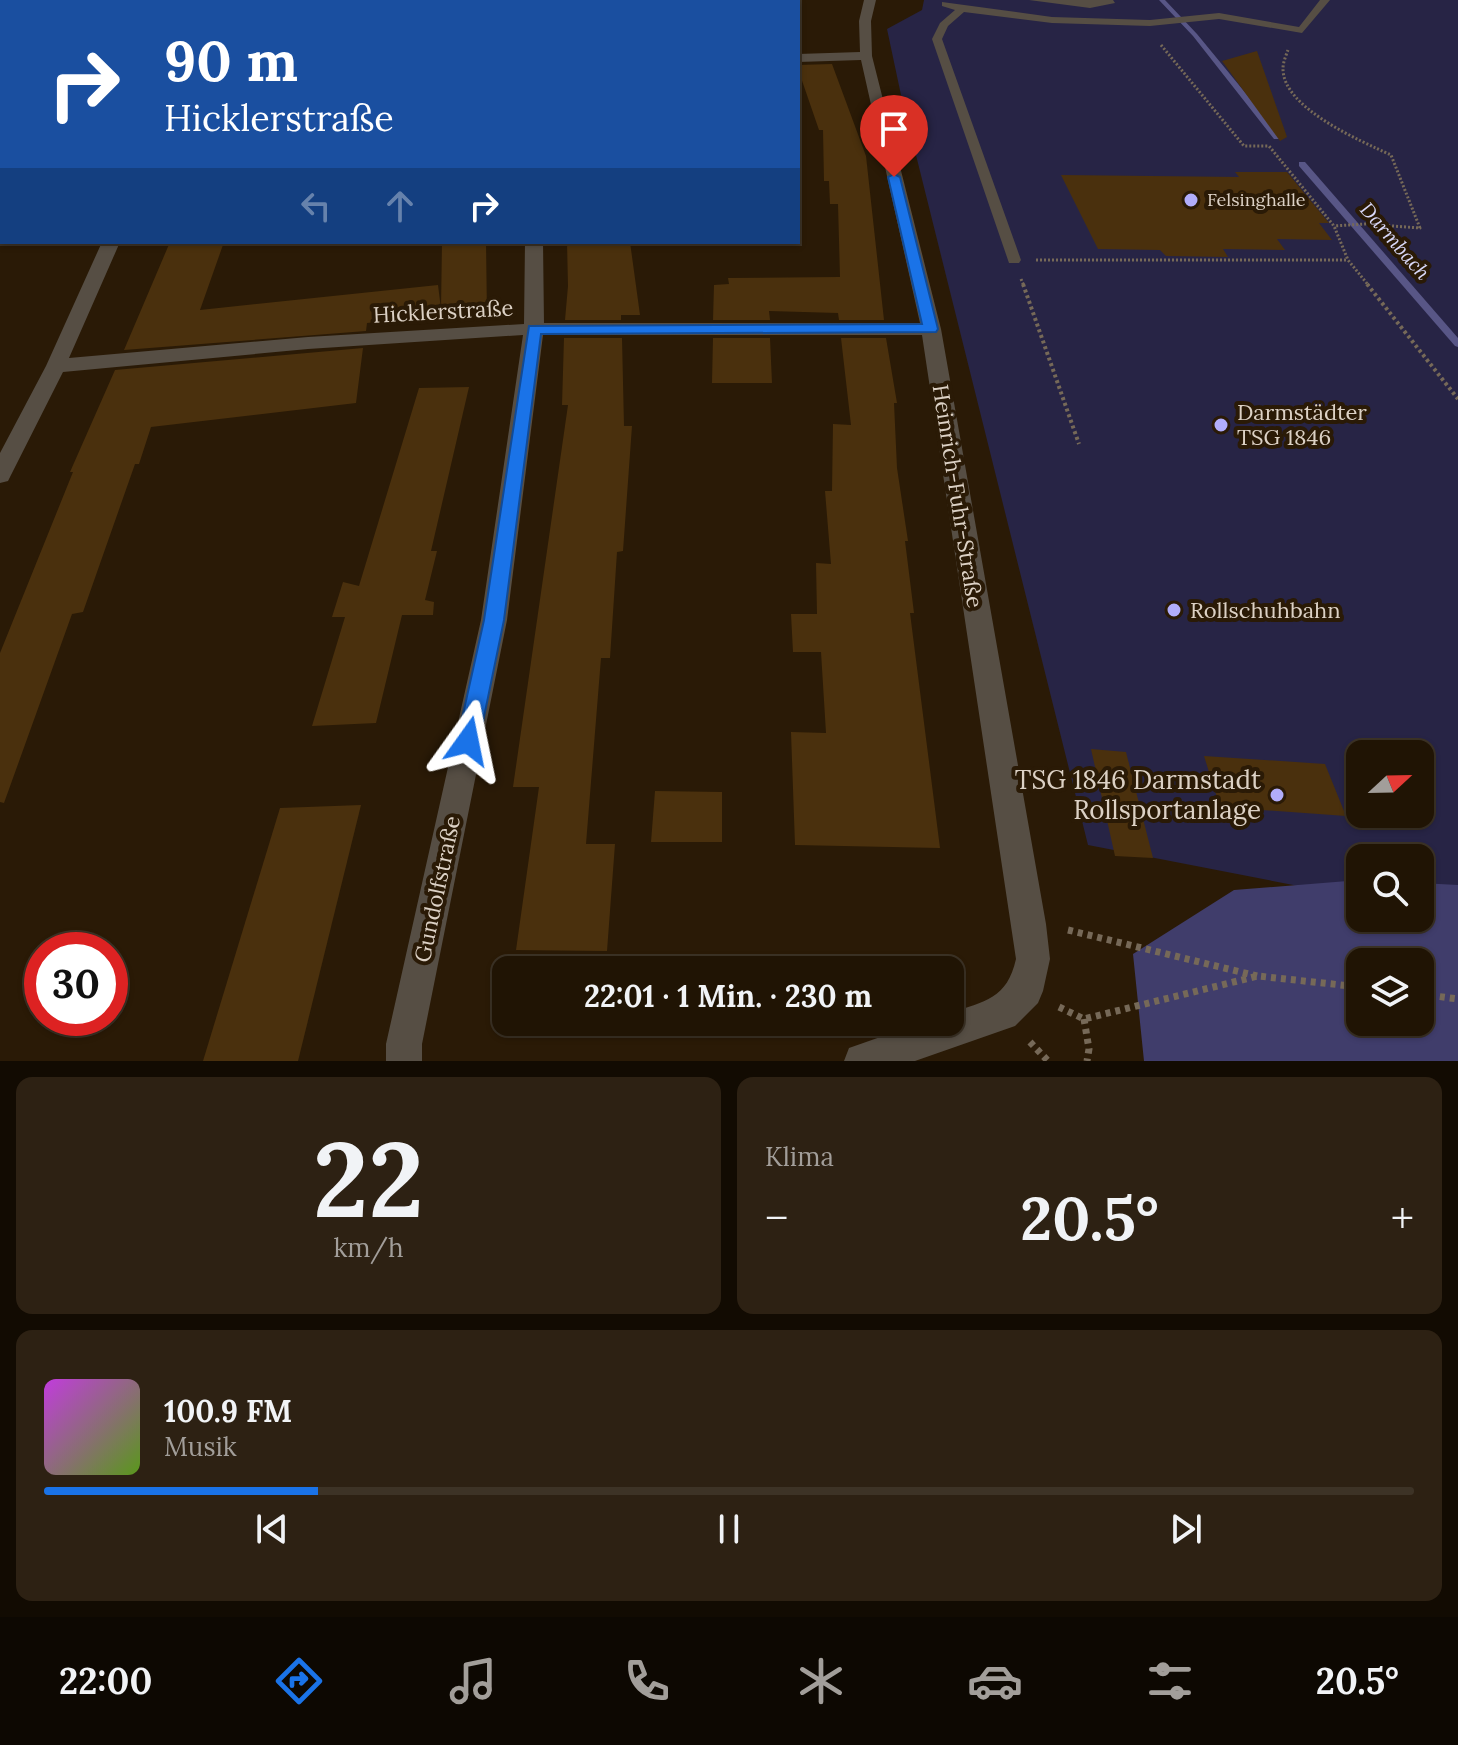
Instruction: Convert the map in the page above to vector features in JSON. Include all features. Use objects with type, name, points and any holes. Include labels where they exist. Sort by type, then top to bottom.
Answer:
[{"type":"street","name":"Heinrich-Fuhr-Straße","points":[[862,1061],[1002,1013],[1026,991],[1033,959],[931,329],[866,56],[865,21],[876,3]]},
{"type":"street","points":[[800,58],[866,56]]},
{"type":"street","points":[[0,475],[56,366],[110,244]]},
{"type":"street","name":"Gundolfstraße","points":[[404,1061],[404,1044],[494,620],[534,329],[534,244]]},
{"type":"street","name":"Hicklerstraße","points":[[56,366],[308,343],[534,329],[931,329]]},
{"type":"lane","points":[[1034,0],[1090,5],[1110,3],[1108,0]]},
{"type":"lane","points":[[939,2],[962,9],[1052,20],[1146,23],[1219,16],[1302,30],[1325,0]]},
{"type":"lane","points":[[962,9],[944,25],[937,39],[1014,260]]},
{"type":"path","points":[[1146,23],[1244,146],[1269,146],[1334,226],[1348,260],[1458,399]]},
{"type":"path","points":[[1302,30],[1282,61],[1282,77],[1315,116],[1391,155],[1420,228],[1365,224],[1334,226]]},
{"type":"path","points":[[1079,444],[1014,260],[1348,260]]},
{"type":"path","points":[[1029,924],[1066,929],[1258,976],[1346,985]]},
{"type":"path","points":[[1087,1061],[1089,1049],[1084,1019],[1258,976]]},
{"type":"path","points":[[1434,996],[1458,999]]},
{"type":"shaded area","name":"Darmstädter TSG 1846","points":[[924,0],[1458,0],[1458,917],[1434,913],[1434,844],[1346,844],[1346,895],[1088,845],[887,29],[922,10]]},
{"type":"shaded area","points":[[1346,881],[1346,932],[1434,932],[1434,884],[1458,885],[1458,1061],[1144,1061],[1133,954],[1234,890]]},
{"type":"building","points":[[1257,51],[1287,137],[1280,141],[1222,61]]},
{"type":"building","points":[[832,64],[866,156],[884,320],[839,320],[838,313],[769,311],[770,320],[713,320],[714,285],[729,284],[728,278],[840,277],[838,204],[830,204],[829,181],[824,181],[823,130],[819,130],[800,75],[800,65]]},
{"type":"building","name":"Felsinghalle","points":[[1235,172],[1287,172],[1329,223],[1319,223],[1332,240],[1277,239],[1285,250],[1223,249],[1228,257],[1166,256],[1160,250],[1098,249],[1061,175],[1239,177]]},
{"type":"building","points":[[169,244],[223,244],[200,310],[438,285],[441,309],[442,244],[486,244],[487,316],[440,321],[441,315],[367,323],[366,331],[124,350]]},
{"type":"building","points":[[567,244],[630,244],[640,315],[621,315],[621,320],[565,320]]},
{"type":"building","points":[[564,338],[622,338],[624,426],[632,426],[623,551],[617,552],[610,658],[601,658],[586,844],[615,844],[607,951],[516,950],[539,787],[513,787],[568,405],[562,405]]},
{"type":"building","points":[[713,338],[770,338],[772,383],[712,383]]},
{"type":"building","points":[[841,338],[886,338],[897,403],[894,403],[897,468],[908,541],[905,541],[914,613],[910,613],[940,848],[795,845],[791,732],[826,733],[821,652],[793,652],[791,614],[817,614],[816,563],[831,564],[825,491],[832,491],[833,424],[851,425]]},
{"type":"building","points":[[363,348],[356,403],[151,427],[83,612],[72,614],[4,803],[0,802],[0,653],[73,472],[70,472],[115,370]]},
{"type":"building","points":[[469,387],[431,551],[437,551],[425,600],[434,602],[433,615],[402,615],[376,723],[312,726],[345,617],[332,617],[343,582],[359,586],[419,388]]},
{"type":"building","points":[[1091,749],[1126,752],[1153,858],[1115,856]]},
{"type":"building","points":[[1204,756],[1325,764],[1346,816],[1220,807]]},
{"type":"building","points":[[655,791],[722,792],[722,842],[651,842]]},
{"type":"building","points":[[361,805],[298,1061],[203,1061],[280,808]]},
{"type":"waterway","name":"Darmbach","points":[[1162,0],[1195,35],[1277,137]]},
{"type":"waterway","name":"Darmbach","points":[[1302,164],[1458,344]]},
{"type":"place","name":"Felsinghalle","points":[[1191,200]]},
{"type":"place","name":"Darmstädter TSG 1846","points":[[1221,425]]},
{"type":"place","name":"Rollschuhbahn","points":[[1174,610]]},
{"type":"place","name":"TSG 1846 Darmstadt Rollsportanlage","points":[[1277,795]]},
{"type":"route","points":[[468,741],[494,620],[534,329],[931,329],[894,177]]}]
